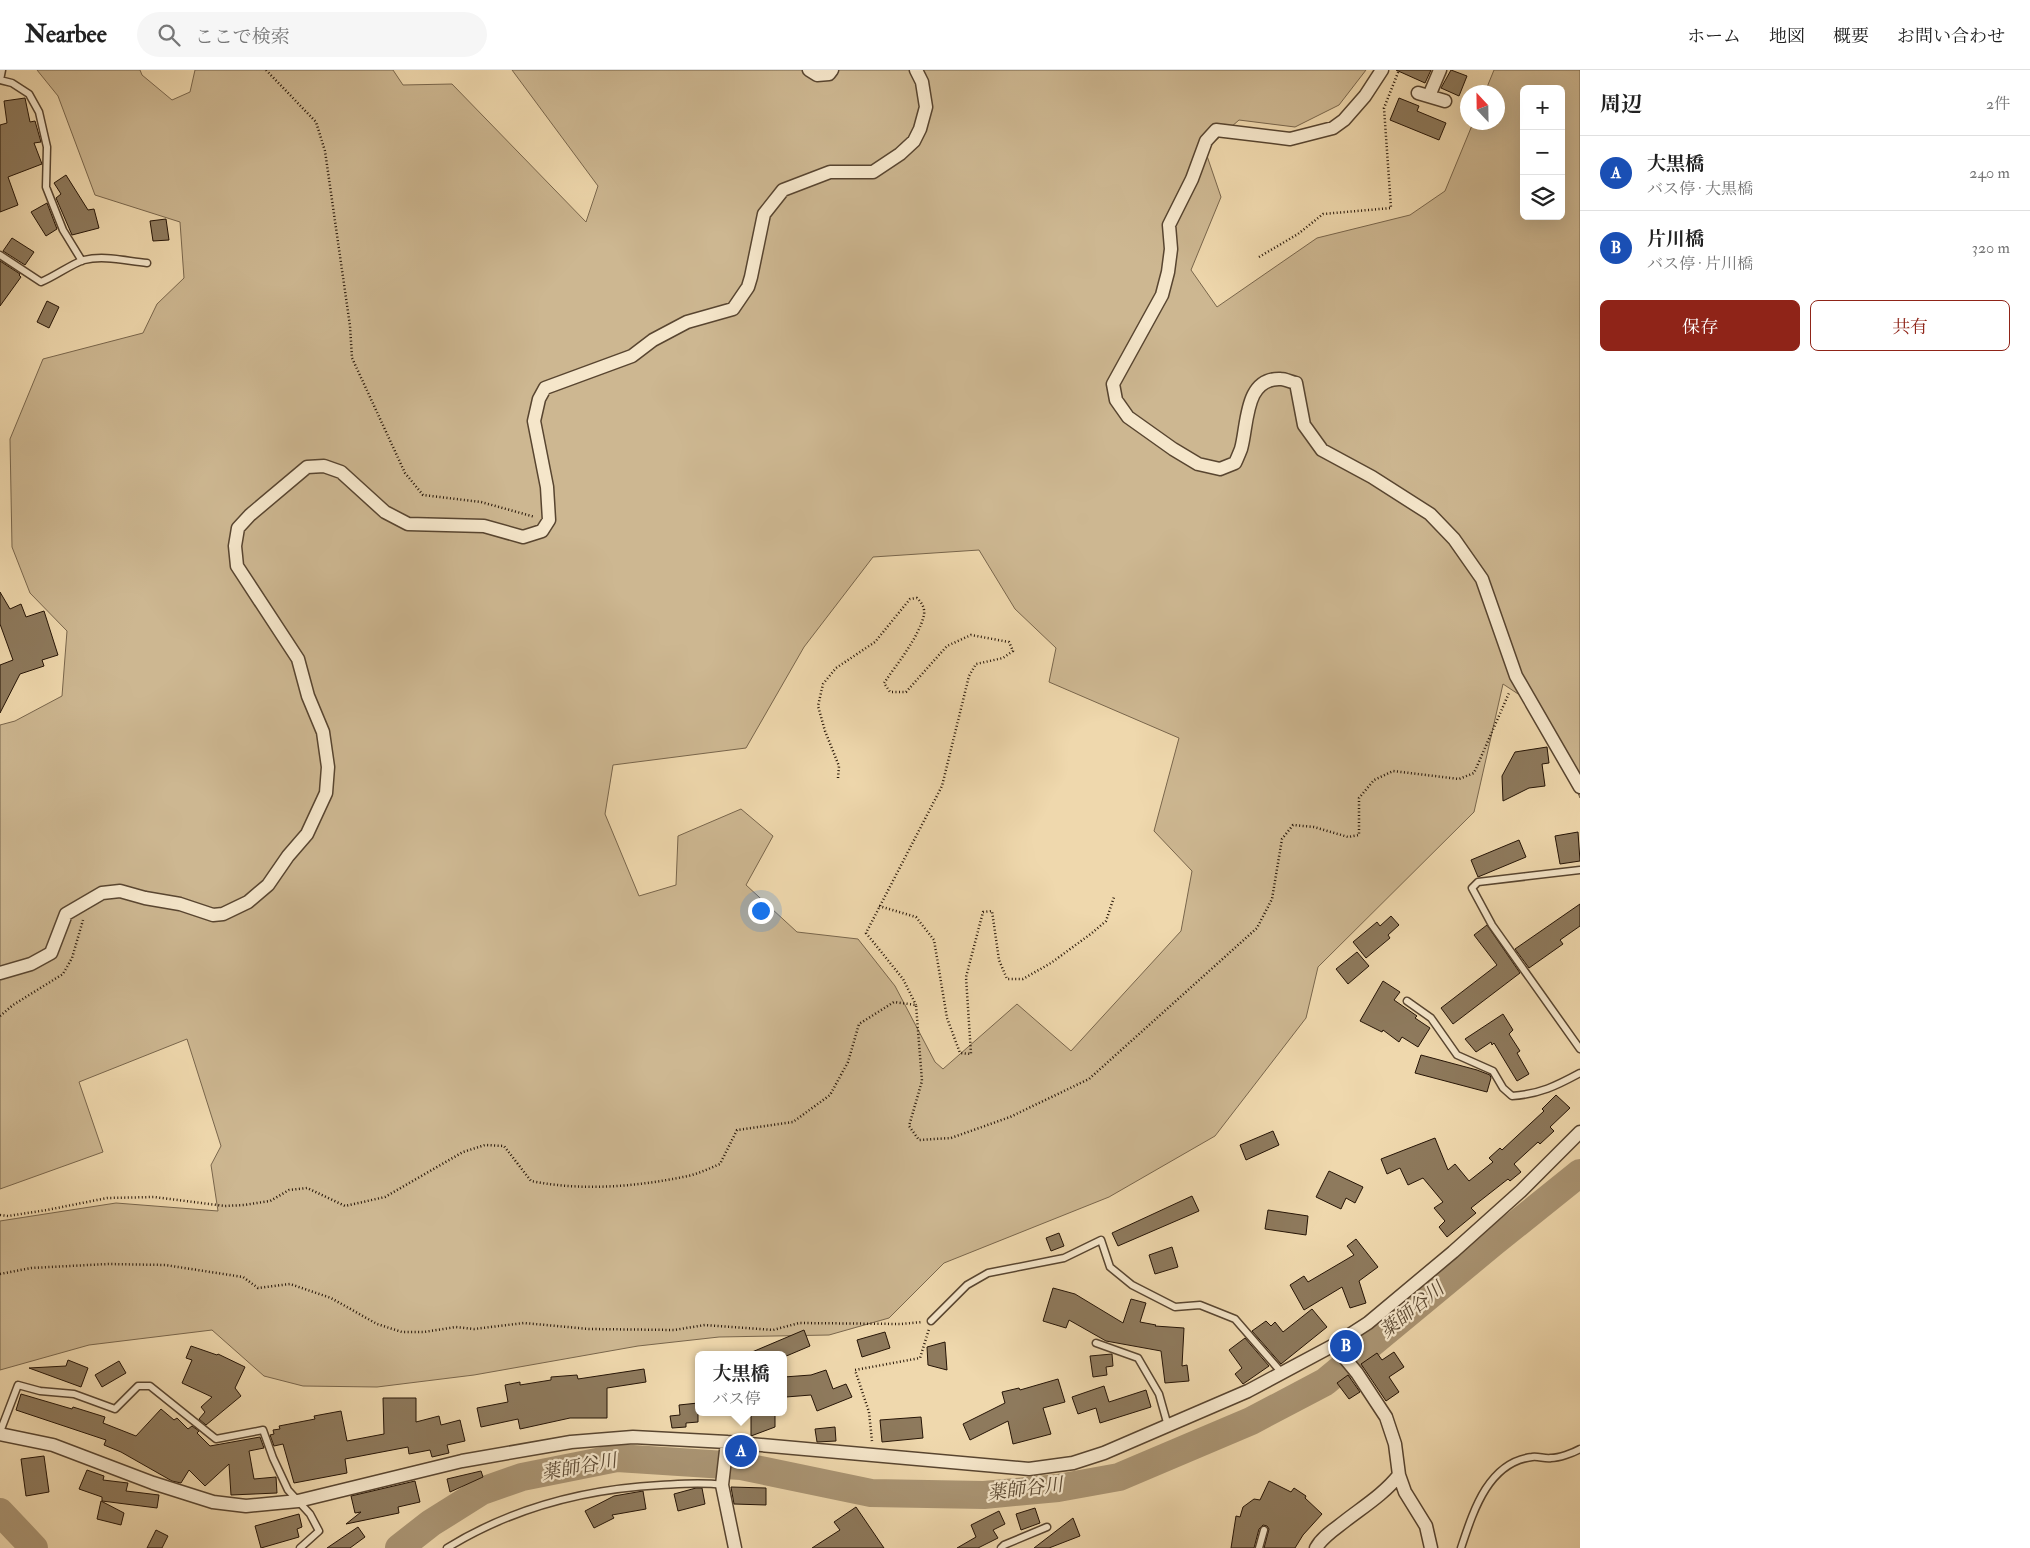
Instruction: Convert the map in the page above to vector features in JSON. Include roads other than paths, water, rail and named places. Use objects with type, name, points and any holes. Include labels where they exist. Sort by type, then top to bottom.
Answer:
[{"type":"street","points":[[809,70],[817,75],[829,74],[832,70]]},
{"type":"street","points":[[0,973],[31,964],[51,953],[66,914],[102,893],[120,891],[145,898],[180,904],[213,915],[223,914],[248,902],[268,884],[307,834],[326,793],[328,768],[323,732],[308,696],[298,659],[237,566],[235,546],[238,528],[250,515],[307,467],[324,466],[340,472],[385,512],[408,524],[484,526],[522,537],[542,531],[549,520],[547,487],[534,421],[539,399],[545,388],[632,356],[653,340],[687,322],[733,309],[748,287],[764,214],[783,190],[830,172],[873,172],[900,154],[914,141],[920,129],[926,107],[922,82],[916,70]]},
{"type":"street","points":[[1382,70],[1366,96],[1344,120],[1333,128],[1290,139],[1216,130],[1206,141],[1192,179],[1169,225],[1171,248],[1168,272],[1162,295],[1113,384],[1116,400],[1128,417],[1173,449],[1198,464],[1220,469],[1235,464],[1241,449],[1249,404],[1256,390],[1269,381],[1281,379],[1296,383],[1304,425],[1322,450],[1372,477],[1430,514],[1454,539],[1482,579],[1516,676],[1580,787]]},
{"type":"street","points":[[1440,70],[1423,95],[1444,101]]},
{"type":"street","points":[[0,1433],[52,1445],[152,1484],[213,1502],[246,1506],[298,1501],[462,1461],[571,1442],[633,1437],[727,1446],[874,1454],[1029,1469],[1073,1463],[1104,1453],[1248,1392],[1282,1373],[1338,1349],[1453,1252],[1542,1171],[1580,1132]]},
{"type":"street","points":[[1338,1349],[1357,1373],[1386,1418],[1395,1444],[1399,1475],[1405,1492],[1426,1526],[1431,1548]]},
{"type":"street","points":[[727,1446],[723,1482],[735,1548]]},
{"type":"street","points":[[1316,1548],[1319,1542],[1335,1528],[1390,1487],[1399,1475]]},
{"type":"lane","points":[[2,70],[0,80],[30,94],[39,112],[47,147],[46,187],[63,230],[82,261]]},
{"type":"lane","points":[[0,255],[41,282],[57,276],[82,261],[101,258],[147,263]]},
{"type":"lane","points":[[1580,870],[1478,882],[1472,888],[1492,925],[1580,1049]]},
{"type":"lane","points":[[1407,1001],[1431,1018],[1457,1055],[1493,1071],[1503,1088],[1512,1096],[1530,1095],[1554,1088],[1580,1073]]},
{"type":"lane","points":[[931,1321],[968,1285],[988,1274],[1064,1258],[1101,1240],[1110,1267],[1132,1285],[1175,1307],[1200,1305],[1235,1319],[1282,1373]]},
{"type":"lane","points":[[1096,1343],[1138,1358],[1158,1394],[1168,1426]]},
{"type":"lane","points":[[0,1433],[18,1385],[40,1391],[74,1394],[115,1409],[138,1386],[150,1386],[216,1439],[264,1430],[273,1458],[288,1490],[310,1514],[319,1531],[300,1548]]},
{"type":"lane","points":[[1460,1548],[1475,1507],[1494,1476],[1514,1460],[1534,1456],[1551,1458],[1580,1449]]},
{"type":"lane","points":[[447,1548],[471,1533],[504,1517],[558,1501],[620,1487],[723,1482]]},
{"type":"lane","points":[[1001,1548],[1047,1527]]},
{"type":"lane","points":[[1259,1548],[1264,1530]]},
{"type":"waterway","name":"薬師谷川","points":[[399,1548],[431,1523],[482,1491],[522,1477],[617,1458],[741,1466],[871,1493],[984,1495],[1058,1488],[1119,1477],[1251,1421],[1325,1382],[1580,1173]]},
{"type":"waterway","name":"薬師谷川","points":[[0,1512],[34,1548]]},
{"type":"place","name":"片川橋","points":[[1346,1346]]},
{"type":"place","name":"大黒橋","points":[[741,1451]]}]
